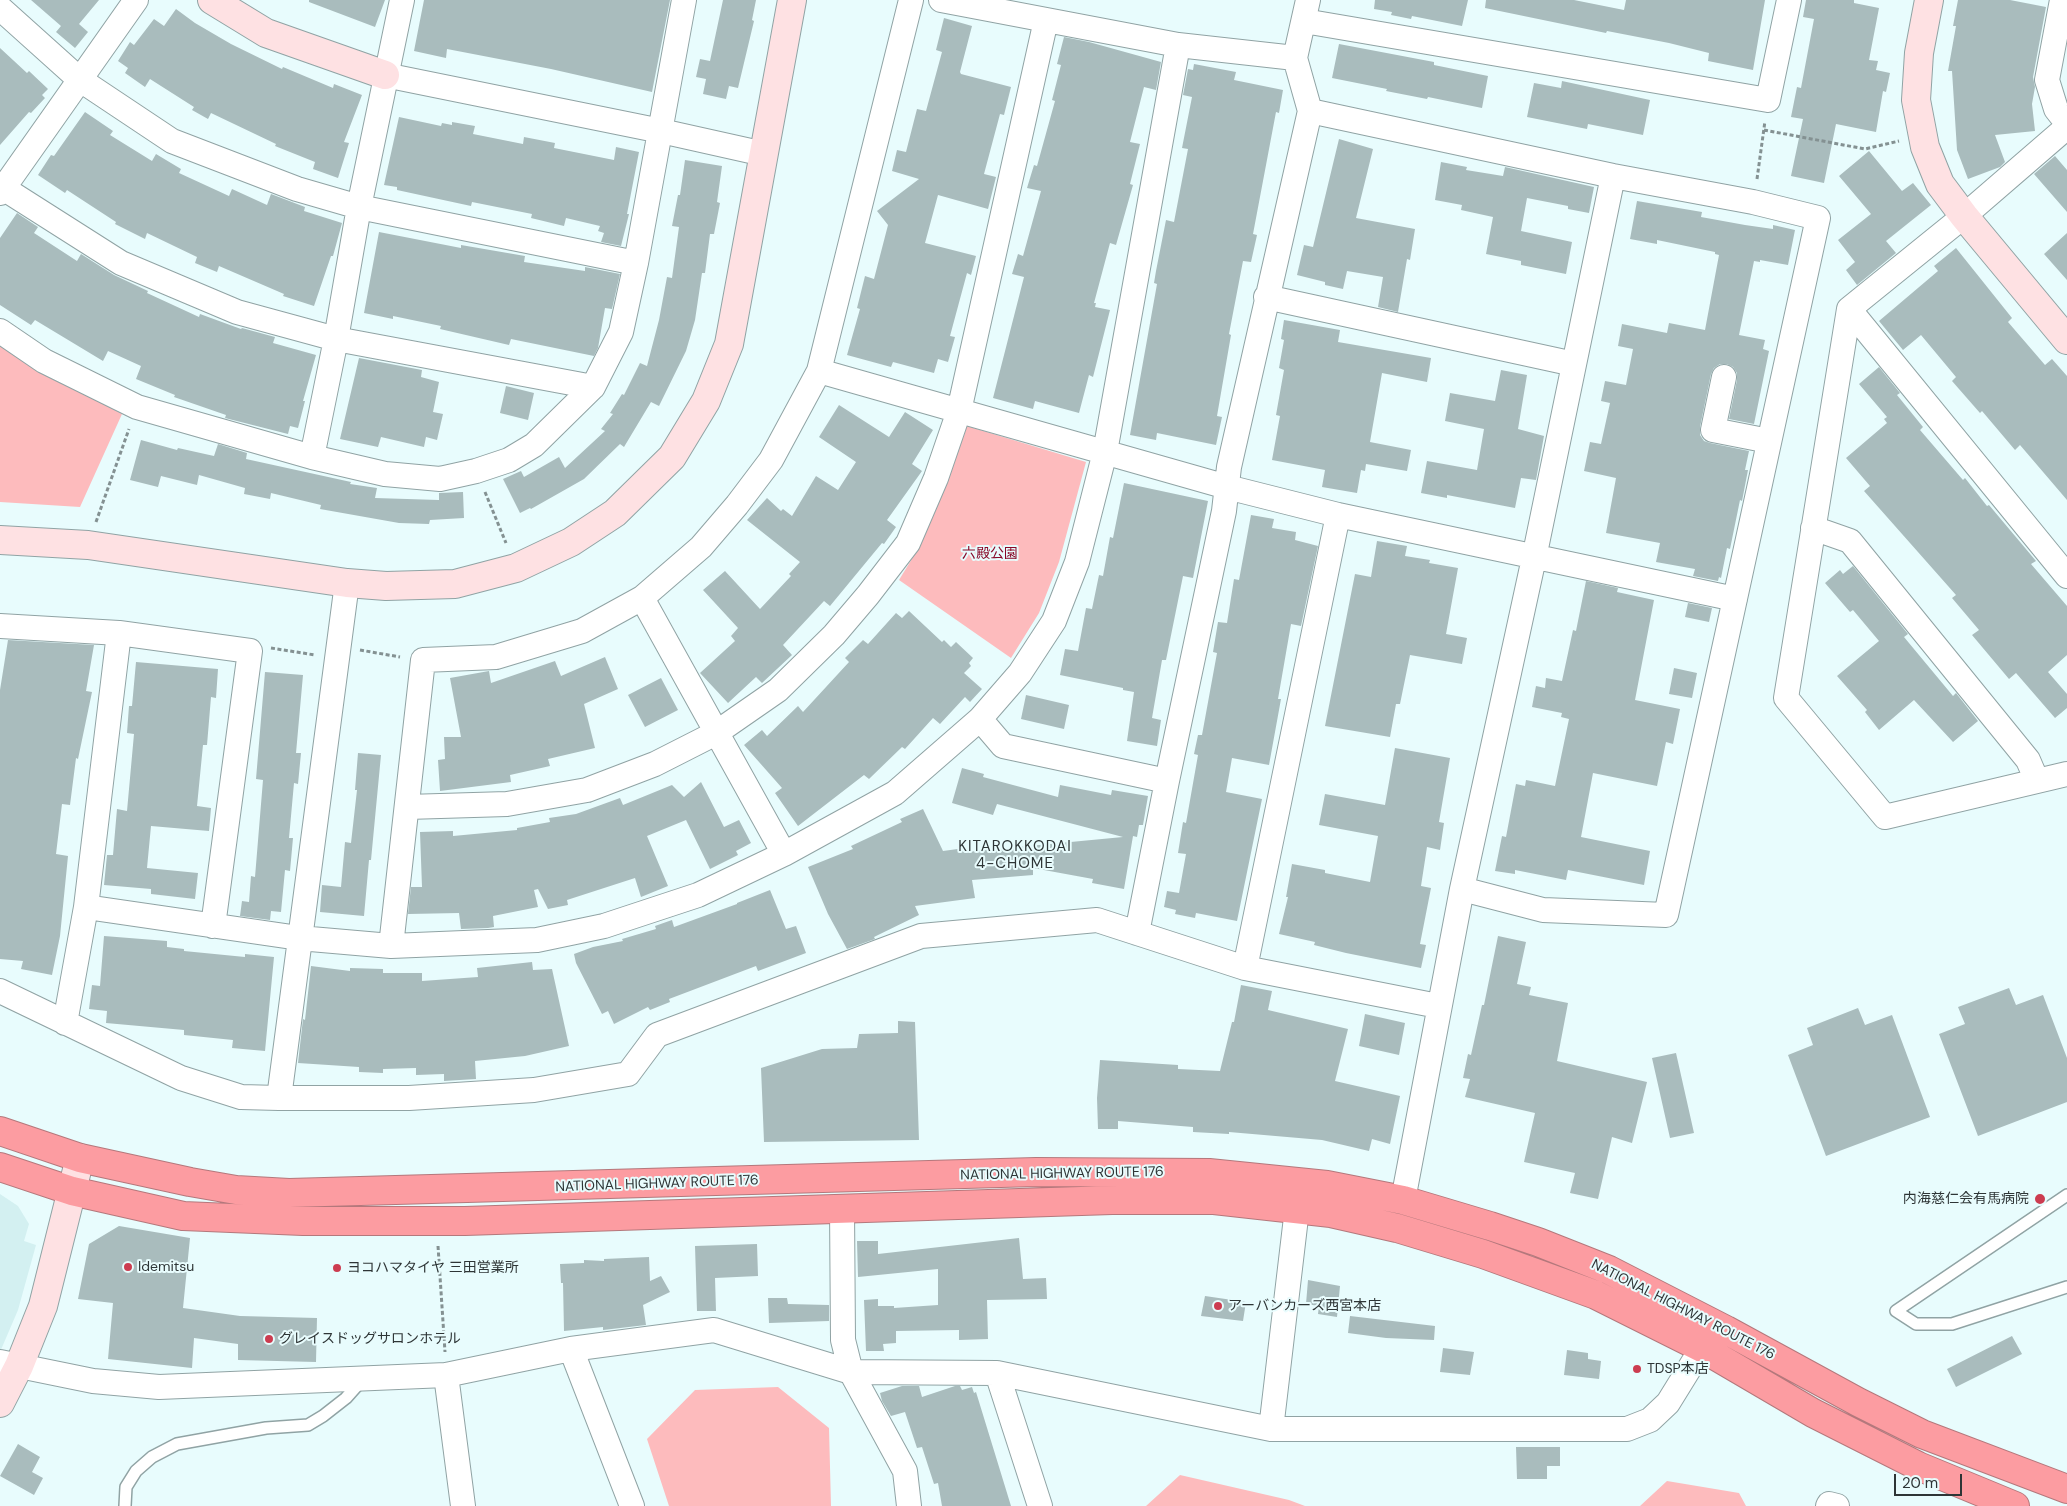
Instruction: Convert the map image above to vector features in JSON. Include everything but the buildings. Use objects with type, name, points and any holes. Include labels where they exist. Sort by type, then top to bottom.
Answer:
[{"type":"highway","name":"NATIONAL HIGHWAY ROUTE 176","points":[[0,1131],[80,1158],[226,1188],[290,1193],[1036,1172],[1210,1173],[1327,1185],[1402,1200],[1538,1242],[1610,1270],[1922,1434],[2067,1489]]},
{"type":"highway","name":"NATIONAL HIGHWAY ROUTE 176","points":[[0,1167],[72,1191],[182,1216],[303,1221],[465,1221],[1122,1200],[1214,1200],[1330,1213],[1397,1228],[1483,1254],[1596,1296],[1702,1348],[1831,1422],[1918,1466],[2015,1506]]},
{"type":"street","points":[[136,0],[1,189],[121,263],[237,312],[336,340],[593,387]]},
{"type":"street","points":[[212,0],[266,33],[385,75],[764,154]]},
{"type":"street","points":[[312,457],[336,340],[358,207],[402,0]]},
{"type":"street","points":[[0,331],[44,361],[137,407],[312,457],[385,474],[440,479],[476,471],[509,460],[534,445],[593,387],[621,332],[636,264],[684,0]]},
{"type":"street","points":[[0,540],[88,545],[347,584],[386,586],[456,584],[516,568],[571,542],[615,513],[672,458],[706,401],[729,344],[792,0]]},
{"type":"street","points":[[391,946],[423,660],[496,657],[582,631],[642,598],[702,547],[738,505],[771,460],[819,371],[911,0]]},
{"type":"street","points":[[941,0],[1038,12],[1178,44],[1295,58]]},
{"type":"street","points":[[1137,933],[1224,511],[1229,467],[1310,111],[1295,58],[1306,10],[1768,100],[1789,0]]},
{"type":"street","points":[[1929,0],[1919,53],[1916,100],[1925,147],[1940,184],[1964,216],[2067,340]]},
{"type":"street","points":[[2062,0],[2047,80],[2056,109],[2067,123]]},
{"type":"street","points":[[0,8],[79,79],[172,141],[296,189],[358,207],[636,264]]},
{"type":"street","points":[[407,808],[507,804],[587,790],[655,764],[716,733],[778,690],[834,635],[908,543],[936,478],[959,411],[1038,12]]},
{"type":"street","points":[[86,907],[299,938],[391,946],[537,940],[604,926],[698,895],[784,854],[895,793],[980,719],[1020,673],[1054,621],[1077,562],[1105,452],[1178,44]]},
{"type":"street","points":[[1310,111],[1613,176],[1753,202],[1818,218],[1666,915],[1543,910],[1462,889]]},
{"type":"street","points":[[2067,127],[1964,216],[1849,309],[1786,698],[1885,818],[2067,774]]},
{"type":"street","points":[[1402,1200],[1462,889],[1534,558],[1613,176]]},
{"type":"street","points":[[1266,298],[1574,364]]},
{"type":"street","points":[[1849,309],[2067,576]]},
{"type":"street","points":[[819,371],[1227,488],[1338,515],[1534,558],[1734,599]]},
{"type":"street","points":[[1724,377],[1713,430],[1769,441]]},
{"type":"street","points":[[1245,968],[1338,515]]},
{"type":"street","points":[[1813,528],[1850,541],[2028,760],[2037,781]]},
{"type":"street","points":[[279,1098],[347,584]]},
{"type":"street","points":[[642,598],[784,854]]},
{"type":"street","points":[[0,626],[119,633],[250,651],[213,926]]},
{"type":"street","points":[[65,1023],[86,907],[119,633]]},
{"type":"street","points":[[980,719],[1003,746],[1167,781]]},
{"type":"street","points":[[0,992],[181,1078],[241,1097],[279,1098],[409,1098],[534,1090],[628,1074],[657,1034],[921,936],[1097,920],[1245,968],[1438,1006]]},
{"type":"street","points":[[0,1403],[10,1364],[43,1306],[80,1158]]},
{"type":"street","points":[[842,1208],[844,1340],[851,1372],[905,1471],[909,1506]]},
{"type":"street","points":[[1271,1429],[1297,1209]]},
{"type":"street","points":[[10,1364],[93,1381],[159,1387],[446,1375],[571,1350],[714,1330],[851,1372],[997,1373],[1271,1429],[1627,1429],[1650,1420],[1668,1403],[1702,1348]]},
{"type":"street","points":[[571,1350],[632,1506]]},
{"type":"street","points":[[997,1373],[1040,1506]]},
{"type":"street","points":[[446,1375],[463,1506]]},
{"type":"street","points":[[1828,1506],[1829,1504],[1837,1506]]},
{"type":"lane","points":[[2067,1196],[1896,1311],[1916,1324],[1952,1324],[2067,1287]]},
{"type":"lane","points":[[125,1506],[126,1487],[136,1471],[152,1457],[177,1444],[266,1428],[308,1425],[346,1398],[363,1379]]},
{"type":"path","points":[[1753,202],[1768,100]]},
{"type":"path","points":[[1764,130],[1865,150],[1905,140]]},
{"type":"path","points":[[96,522],[137,407]]},
{"type":"path","points":[[476,471],[506,543]]},
{"type":"path","points":[[266,647],[318,655]]},
{"type":"path","points":[[358,650],[423,660]]},
{"type":"path","points":[[438,1238],[446,1375]]},
{"type":"shaded area","points":[[0,1194],[18,1206],[29,1224],[24,1241],[36,1245],[18,1310],[0,1352]]},
{"type":"green space","points":[[0,343],[34,367],[122,414],[80,507],[0,502]]},
{"type":"green space","name":"六殿公園","points":[[967,426],[1086,462],[1059,562],[1039,613],[1011,658],[899,580],[921,544],[947,483]]},
{"type":"green space","points":[[778,1387],[829,1428],[831,1506],[669,1506],[647,1439],[695,1390]]},
{"type":"green space","points":[[1180,1475],[1289,1500],[1305,1506],[1146,1506]]},
{"type":"green space","points":[[1667,1481],[1739,1493],[1746,1506],[1640,1506]]},
{"type":"place","name":"内海慈仁会有馬病院","points":[[2040,1199]]},
{"type":"place","name":"Idemitsu","points":[[128,1267]]},
{"type":"place","name":"ヨコハマタイヤ 三田営業所","points":[[337,1268]]},
{"type":"place","name":"アーバンカーズ西宮本店","points":[[1218,1306]]},
{"type":"place","name":"グレイスドッグサロンホテル","points":[[269,1339]]},
{"type":"place","name":"TDSP本店","points":[[1637,1369]]},
{"type":"district","name":"KITAROKKODAI 4-CHOME","points":[[1015,856]]}]
